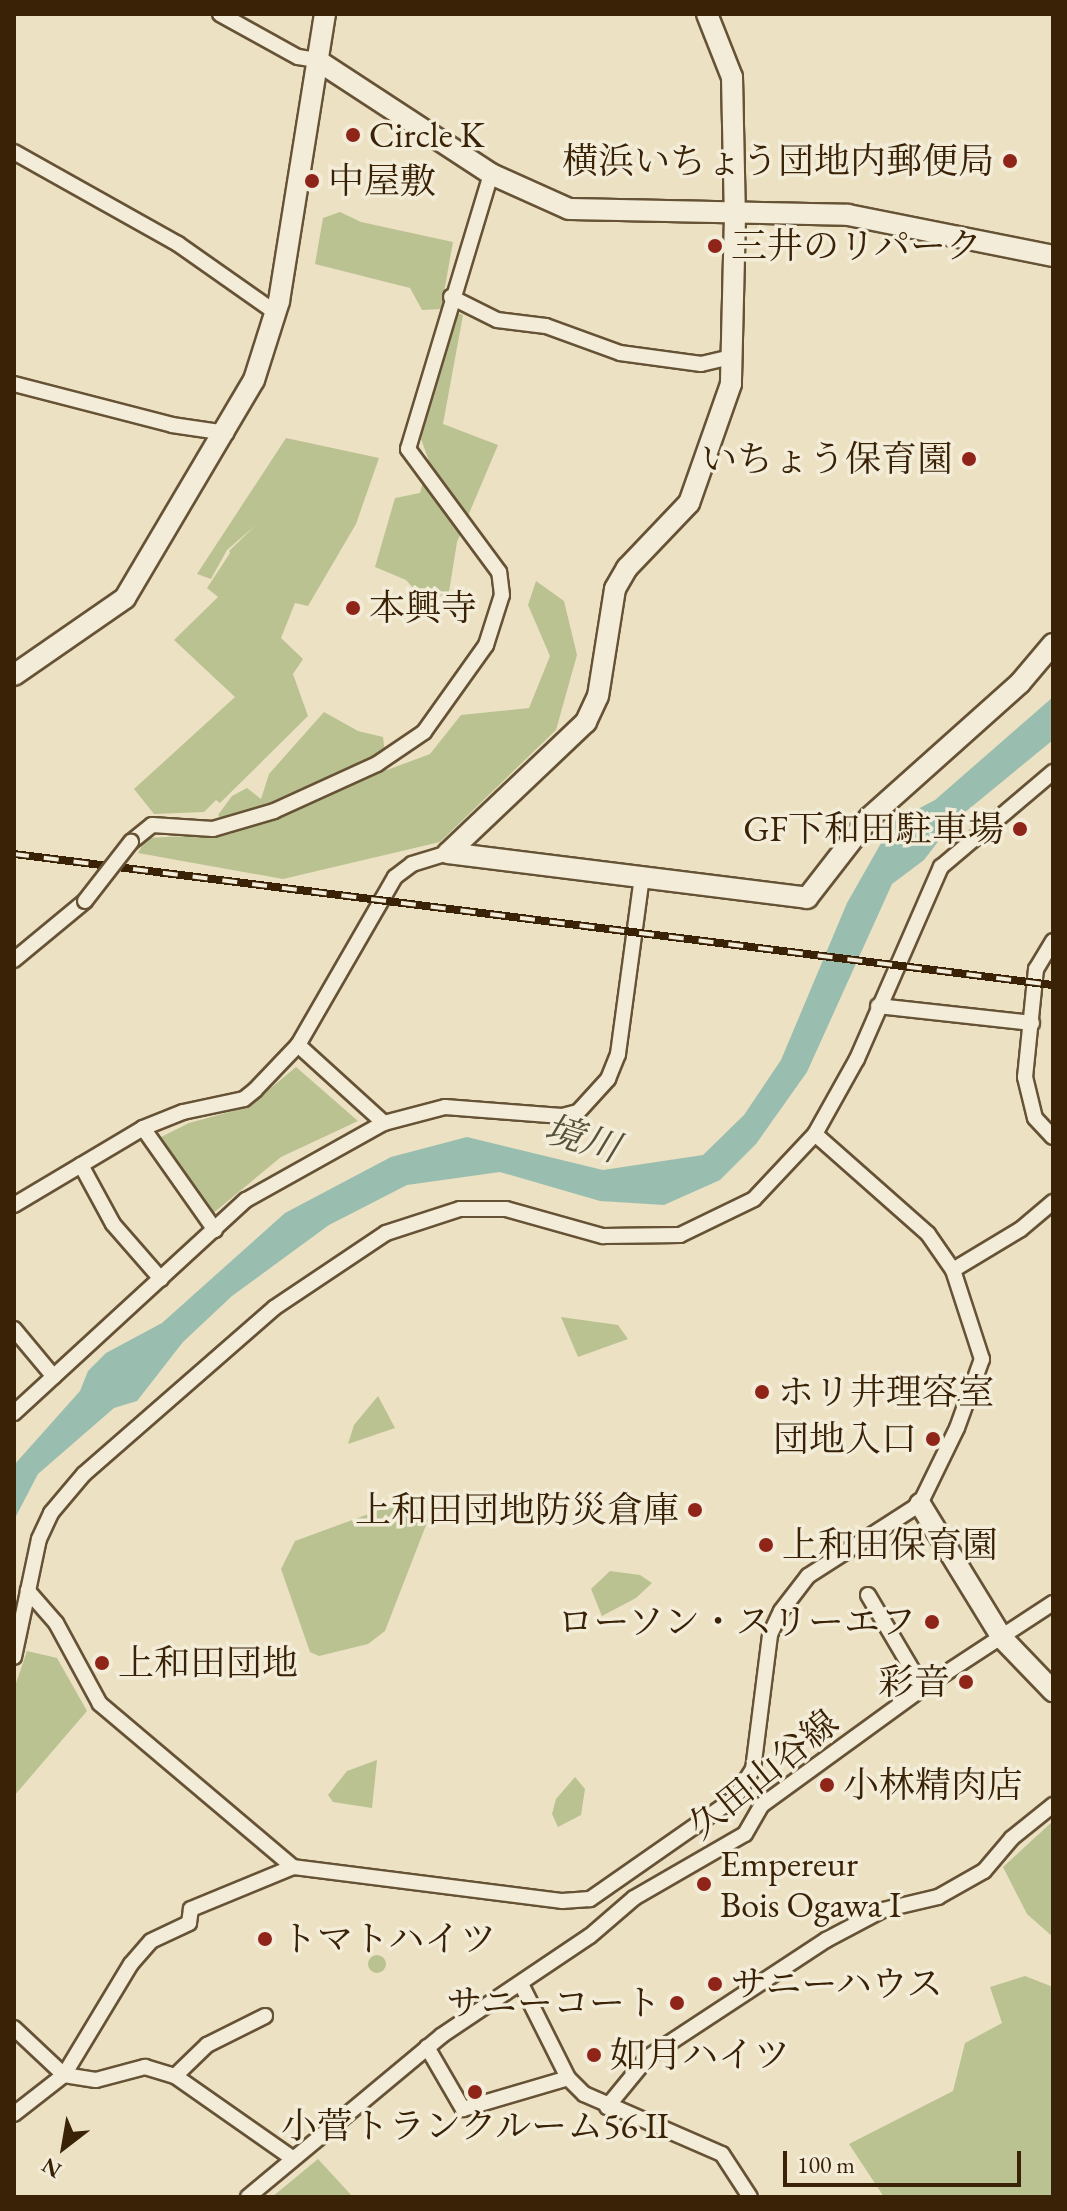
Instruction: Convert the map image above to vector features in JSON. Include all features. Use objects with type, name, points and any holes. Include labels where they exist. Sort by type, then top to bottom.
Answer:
[{"type":"street","points":[[220,14],[298,57],[317,60],[491,174],[569,209],[735,216],[848,215],[1053,256]]},
{"type":"street","points":[[14,675],[125,598],[226,433],[254,380],[276,313],[325,14]]},
{"type":"street","points":[[448,853],[586,722],[598,696],[615,589],[627,568],[689,503],[731,384],[735,216],[732,77],[707,14]]},
{"type":"street","points":[[14,152],[166,236],[276,313]]},
{"type":"street","points":[[14,960],[85,901],[131,842],[152,825],[213,829],[274,811],[377,764],[424,732],[486,645],[502,595],[499,572],[408,449],[451,297],[491,174]]},
{"type":"street","points":[[451,297],[497,320],[546,326],[620,353],[701,364],[732,357]]},
{"type":"street","points":[[14,384],[172,425],[226,433]]},
{"type":"street","points":[[14,1205],[143,1128],[183,1112],[244,1099],[298,1045],[395,877],[412,864],[448,853],[807,898],[869,818],[1020,683],[1053,644]]},
{"type":"street","points":[[14,1657],[39,1539],[51,1513],[84,1474],[274,1308],[345,1256],[405,1225],[460,1209],[506,1209],[603,1236],[680,1235],[754,1199],[815,1134],[857,1059],[941,867],[1053,772]]},
{"type":"street","points":[[14,1413],[246,1200],[384,1123],[445,1107],[562,1116],[578,1112],[594,1098],[618,1054],[642,876]]},
{"type":"street","points":[[1053,941],[1036,969],[1027,1096],[1035,1118],[1053,1137]]},
{"type":"street","points":[[878,1006],[1032,1023]]},
{"type":"street","points":[[298,1045],[384,1123]]},
{"type":"street","points":[[143,1128],[215,1230]]},
{"type":"street","points":[[14,2114],[64,2075],[131,1964],[151,1941],[189,1923],[191,1909],[293,1867],[562,1901],[590,1899],[743,1789],[755,1754],[770,1635],[788,1600],[808,1576],[920,1504],[957,1428],[982,1359],[953,1270],[928,1234],[815,1134]]},
{"type":"street","points":[[81,1165],[113,1224],[161,1279]]},
{"type":"street","points":[[953,1270],[1021,1229],[1053,1202]]},
{"type":"street","points":[[14,1329],[54,1377]]},
{"type":"street","points":[[920,1504],[1002,1638],[1053,1691]]},
{"type":"street","points":[[28,1591],[56,1623],[106,1711],[293,1867]]},
{"type":"street","points":[[868,1595],[923,1688]]},
{"type":"street","name":"久田山谷線","points":[[248,2197],[427,2047],[521,1984],[634,1898],[745,1834],[762,1805],[923,1688],[1053,1603]]},
{"type":"street","points":[[607,2107],[648,2057],[735,1998],[883,1910],[938,1897],[984,1871],[1012,1838],[1053,1805]]},
{"type":"street","points":[[521,1984],[568,2078],[607,2107],[722,2154],[750,2197]]},
{"type":"street","points":[[175,2076],[207,2045],[265,2016]]},
{"type":"street","points":[[14,2028],[64,2075],[96,2080],[145,2067],[175,2076],[292,2158]]},
{"type":"street","points":[[427,2047],[463,2109],[568,2078]]},
{"type":"shaded area","points":[[340,212],[361,222],[453,242],[441,309],[422,310],[410,288],[315,264],[323,218]]},
{"type":"shaded area","points":[[453,312],[463,315],[443,424],[498,445],[457,542],[449,592],[426,602],[406,580],[375,567],[395,498],[420,493],[429,461],[421,439]]},
{"type":"shaded area","points":[[286,438],[379,458],[356,524],[308,606],[295,603],[281,638],[303,659],[293,674],[308,716],[220,803],[216,800],[204,812],[154,814],[134,789],[235,697],[174,640],[218,597],[207,588],[229,551],[256,525],[227,550],[211,579],[197,574]]},
{"type":"shaded area","points":[[536,581],[564,601],[577,655],[556,730],[440,842],[283,879],[138,853],[146,838],[232,834],[218,815],[232,796],[247,788],[261,799],[269,774],[324,712],[358,731],[383,737],[387,770],[430,754],[461,715],[529,708],[550,656],[528,605]]},
{"type":"shaded area","points":[[1053,697],[1053,740],[953,822],[924,860],[892,884],[807,1072],[756,1144],[720,1180],[664,1205],[600,1201],[500,1172],[407,1185],[329,1225],[232,1296],[183,1342],[137,1401],[114,1408],[38,1474],[14,1520],[14,1465],[80,1391],[88,1371],[106,1353],[162,1323],[285,1213],[391,1157],[467,1137],[603,1170],[703,1155],[744,1115],[781,1060],[847,903],[893,822],[935,800]]},
{"type":"shaded area","points":[[296,1067],[358,1121],[281,1157],[211,1215],[155,1140],[189,1123],[248,1107]]},
{"type":"shaded area","points":[[561,1317],[618,1325],[628,1339],[578,1357]]},
{"type":"shaded area","points":[[378,1396],[395,1428],[348,1444],[354,1425]]},
{"type":"shaded area","points":[[404,1501],[428,1520],[385,1631],[368,1644],[319,1656],[310,1652],[281,1569],[295,1541]]},
{"type":"shaded area","points":[[610,1571],[640,1575],[652,1583],[636,1598],[602,1616],[591,1589]]},
{"type":"shaded area","points":[[27,1651],[57,1658],[87,1711],[14,1796],[14,1689]]},
{"type":"shaded area","points":[[377,1760],[372,1808],[333,1802],[328,1795],[347,1771]]},
{"type":"shaded area","points":[[575,1777],[585,1789],[581,1815],[558,1827],[552,1814],[556,1799]]},
{"type":"shaded area","points":[[1052,1822],[1053,1937],[1027,1914],[1003,1867]]},
{"type":"shaded area","points":[[373,1955],[381,1955],[386,1964],[384,1971],[373,1973],[368,1968],[368,1960]]},
{"type":"shaded area","points":[[1025,1976],[1053,1987],[1053,2197],[884,2197],[849,2144],[953,2091],[965,2043],[1002,2023],[990,1987]]},
{"type":"shaded area","points":[[318,2159],[353,2197],[272,2197]]},
{"type":"railway","points":[[14,854],[1053,985]]},
{"type":"place","name":"Circle K","points":[[353,135]]},
{"type":"place","name":"横浜いちょう団地内郵便局","points":[[1010,161]]},
{"type":"place","name":"中屋敷","points":[[312,181]]},
{"type":"place","name":"三井のリパーク","points":[[715,246]]},
{"type":"place","name":"いちょう保育園","points":[[969,459]]},
{"type":"place","name":"本興寺","points":[[353,608]]},
{"type":"place","name":"GF下和田駐車場","points":[[1020,829]]},
{"type":"place","name":"ホリ井理容室","points":[[762,1392]]},
{"type":"place","name":"団地入口","points":[[933,1439]]},
{"type":"place","name":"上和田団地防災倉庫","points":[[695,1510]]},
{"type":"place","name":"上和田保育園","points":[[766,1545]]},
{"type":"place","name":"ローソン・スリーエフ","points":[[932,1622]]},
{"type":"place","name":"上和田団地","points":[[102,1663]]},
{"type":"place","name":"彩音","points":[[966,1682]]},
{"type":"place","name":"小林精肉店","points":[[827,1785]]},
{"type":"place","name":"Empereur Bois Ogawa Ⅰ","points":[[704,1884]]},
{"type":"place","name":"トマトハイツ","points":[[265,1939]]},
{"type":"place","name":"サニーハウス","points":[[715,1984]]},
{"type":"place","name":"サニーコート","points":[[677,2003]]},
{"type":"place","name":"如月ハイツ","points":[[594,2055]]},
{"type":"place","name":"小菅トランクルーム56 Ⅱ","points":[[475,2092]]},
{"type":"water label","name":"境川","points":[[582,1138]]}]
